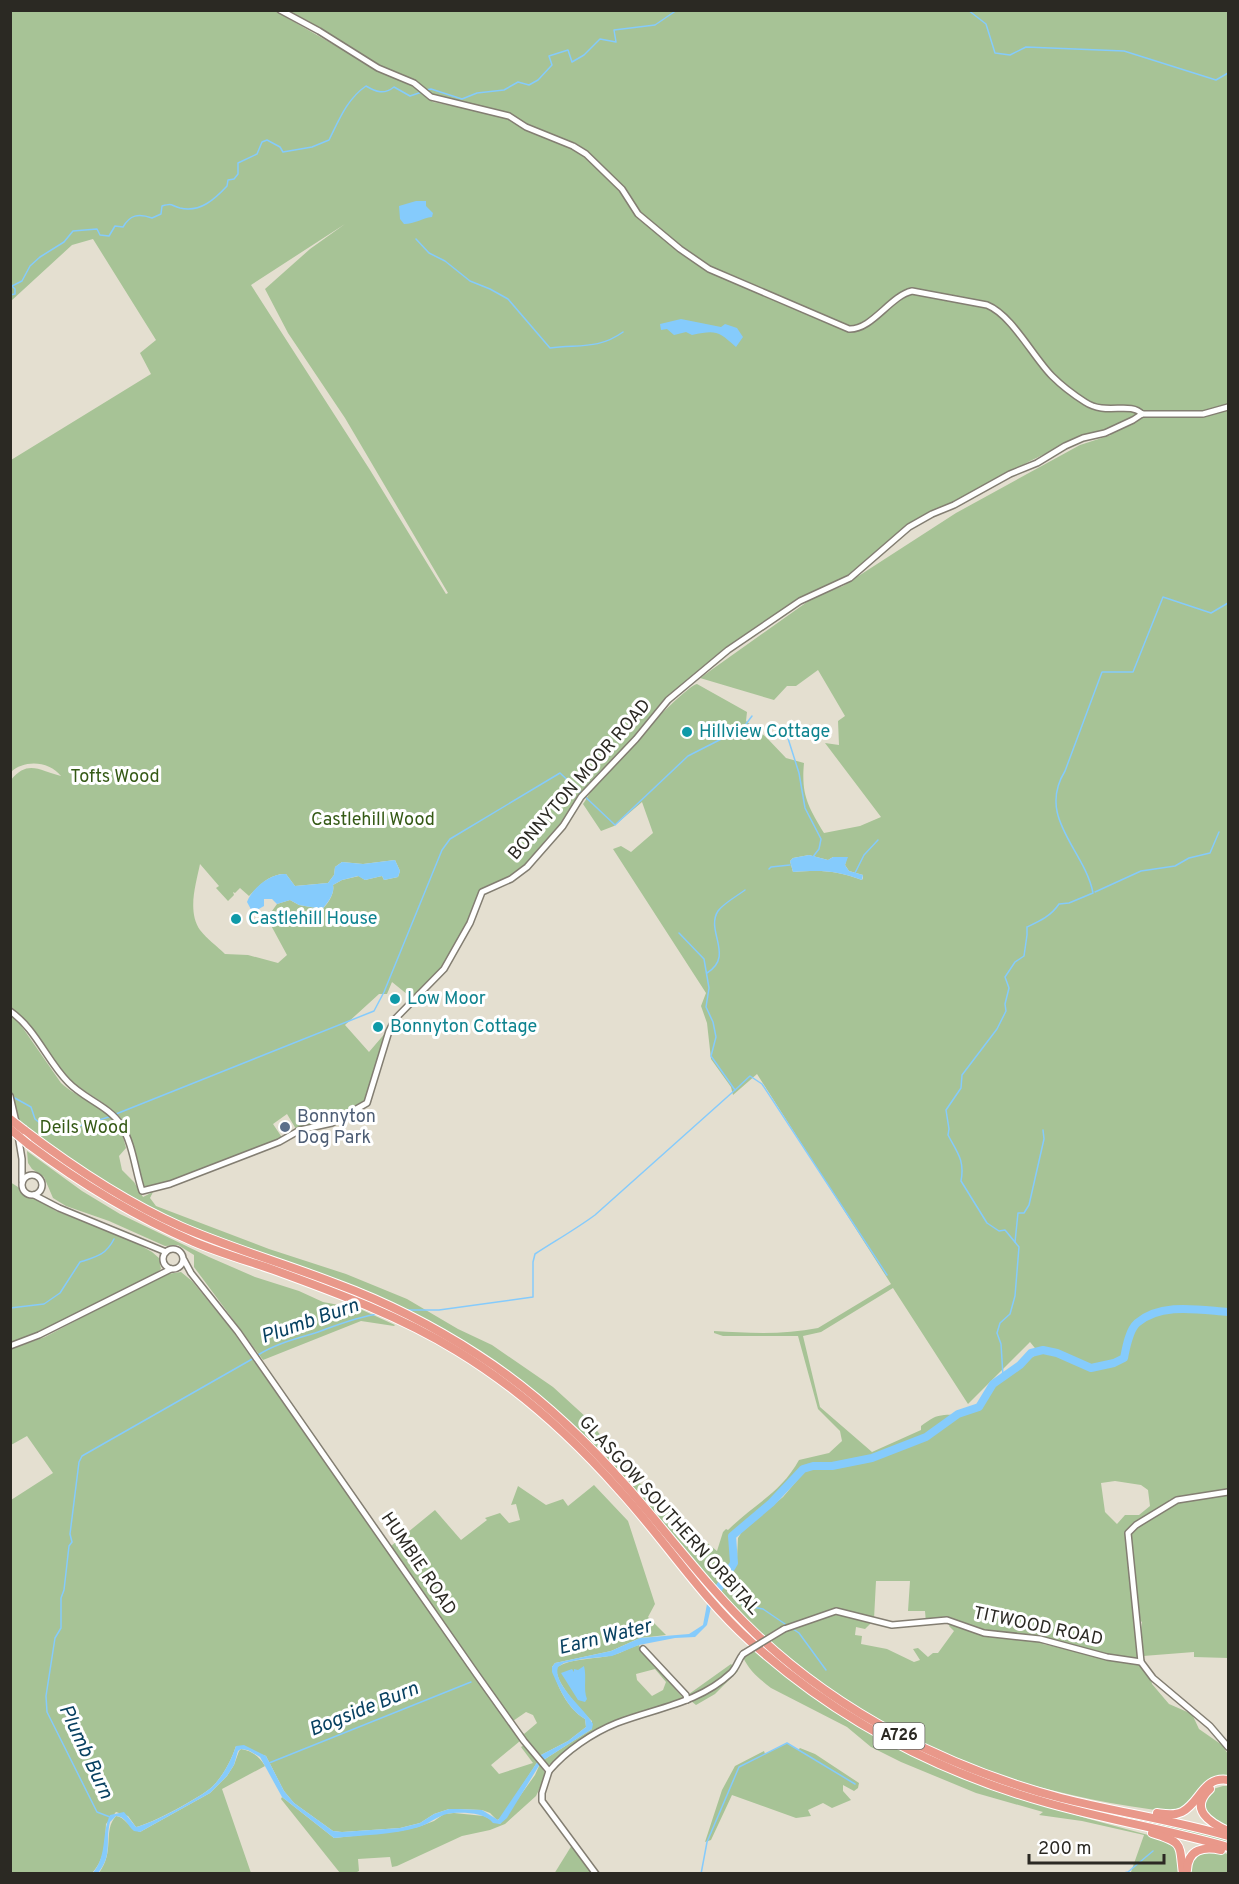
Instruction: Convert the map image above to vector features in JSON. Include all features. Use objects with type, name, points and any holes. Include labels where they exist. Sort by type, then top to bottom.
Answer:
[{"type":"highway","name":"GLASGOW SOUTHERN ORBITAL","points":[[10,1119],[82,1173],[158,1216],[211,1239],[340,1285],[380,1302],[446,1335],[494,1365],[543,1402],[596,1453],[628,1488],[701,1577],[758,1636],[808,1677],[851,1708],[897,1735],[948,1760],[1001,1780],[1065,1799],[1182,1823],[1228,1836]]},
{"type":"highway","name":"GLASGOW SOUTHERN ORBITAL","points":[[10,1129],[86,1186],[144,1218],[195,1242],[365,1304],[426,1334],[485,1369],[540,1412],[590,1458],[621,1491],[699,1588],[748,1639],[831,1704],[890,1740],[983,1782],[1087,1813],[1228,1849]]},
{"type":"highway","points":[[1105,1807],[1167,1815],[1177,1814],[1189,1806],[1207,1785],[1217,1780],[1228,1782]]},
{"type":"highway","points":[[1228,1782],[1209,1789],[1204,1795],[1201,1806],[1208,1821],[1228,1831]]},
{"type":"highway","points":[[1087,1813],[1175,1841],[1182,1851],[1185,1874]]},
{"type":"highway","points":[[1185,1874],[1188,1859],[1198,1850],[1210,1847],[1228,1849]]},
{"type":"street","points":[[280,10],[320,31],[378,68],[414,82],[431,97],[509,116],[525,127],[573,146],[586,154],[622,189],[638,214],[650,226],[709,269],[844,329],[860,328],[902,295],[912,291],[987,305],[1004,316],[1053,378],[1076,396],[1099,409],[1132,407],[1142,414],[1203,414],[1228,407]]},
{"type":"street","name":"BONNYTON MOOR ROAD","points":[[12,1013],[30,1031],[57,1071],[70,1084],[115,1117],[123,1127],[142,1191],[170,1184],[279,1142],[300,1130],[332,1123],[367,1103],[389,1031],[396,1019],[444,969],[470,924],[482,892],[511,879],[527,867],[570,816],[581,796],[636,739],[677,691],[728,650],[800,601],[850,578],[909,527],[1065,446],[1083,438],[1105,434],[1142,414]]},
{"type":"street","points":[[10,1096],[22,1159],[22,1188],[24,1191],[154,1248],[166,1252],[176,1249],[182,1253],[184,1260],[182,1265],[169,1266],[39,1335],[10,1346]]},
{"type":"street","points":[[22,1159],[28,1169],[41,1180],[46,1197],[52,1203]]},
{"type":"street","points":[[22,1180],[28,1175],[37,1176]]},
{"type":"street","points":[[34,1195],[40,1192],[42,1186]]},
{"type":"street","points":[[154,1248],[169,1266],[191,1273]]},
{"type":"street","points":[[166,1252],[169,1266]]},
{"type":"street","name":"HUMBIE ROAD","points":[[184,1260],[191,1273],[238,1332],[471,1667],[549,1771]]},
{"type":"street","points":[[1228,1492],[1177,1500],[1136,1525],[1128,1533],[1141,1662],[1153,1677],[1210,1726],[1228,1747]]},
{"type":"street","name":"TITWOOD ROAD","points":[[549,1771],[568,1752],[610,1726],[687,1700],[703,1692],[724,1679],[736,1668],[743,1654],[784,1629],[836,1611],[892,1625],[947,1620],[984,1634],[1033,1638],[1107,1657],[1141,1662]]},
{"type":"street","points":[[643,1649],[686,1695],[687,1700]]},
{"type":"street","points":[[549,1771],[541,1794],[542,1801],[596,1874]]},
{"type":"green space","points":[[11,11],[275,11],[385,74],[404,80],[433,102],[508,117],[525,129],[579,151],[623,193],[641,220],[661,236],[662,233],[638,211],[630,196],[593,158],[577,146],[529,126],[504,112],[463,102],[455,103],[434,96],[404,75],[377,66],[322,30],[283,11],[1228,11],[1228,1490],[1180,1496],[1169,1500],[1171,1506],[1179,1502],[1228,1494],[1228,1658],[1194,1657],[1194,1652],[1143,1656],[1140,1638],[1142,1622],[1138,1619],[1127,1531],[1138,1659],[1126,1659],[1046,1639],[1043,1644],[1139,1665],[1169,1704],[1192,1714],[1199,1729],[1222,1745],[1228,1754],[1228,1777],[1207,1782],[1186,1806],[1171,1812],[1114,1804],[1006,1777],[907,1736],[813,1676],[768,1639],[780,1632],[837,1613],[872,1622],[865,1629],[856,1627],[855,1635],[862,1636],[861,1644],[887,1649],[914,1662],[920,1660],[913,1649],[918,1648],[928,1657],[933,1653],[938,1653],[954,1631],[949,1626],[951,1621],[926,1623],[925,1611],[908,1611],[910,1581],[876,1581],[874,1619],[834,1609],[782,1627],[764,1637],[719,1589],[734,1568],[738,1538],[743,1530],[783,1497],[806,1470],[813,1466],[800,1471],[770,1502],[747,1519],[730,1537],[732,1562],[716,1586],[587,1438],[512,1375],[458,1339],[382,1297],[221,1240],[134,1199],[68,1159],[17,1119],[11,1090],[11,1016],[18,1021],[61,1083],[104,1111],[116,1122],[126,1148],[119,1156],[122,1170],[134,1182],[143,1197],[153,1192],[150,1198],[156,1206],[269,1249],[346,1274],[407,1299],[458,1329],[492,1345],[553,1387],[587,1418],[627,1469],[658,1503],[717,1551],[723,1532],[775,1490],[799,1460],[829,1453],[842,1441],[840,1431],[818,1409],[798,1336],[723,1336],[714,1331],[779,1333],[818,1328],[891,1284],[757,1074],[733,1095],[731,1087],[711,1059],[707,1023],[701,1006],[706,993],[613,849],[621,846],[631,852],[653,833],[642,802],[614,826],[601,831],[583,804],[627,749],[677,699],[697,684],[747,712],[746,721],[766,737],[786,758],[804,763],[807,800],[824,833],[860,826],[881,817],[825,743],[839,745],[838,721],[845,716],[818,670],[796,686],[787,686],[774,700],[700,678],[814,597],[843,586],[956,513],[1080,445],[1111,435],[1105,432],[1078,438],[1030,461],[944,508],[922,517],[888,542],[849,577],[790,605],[729,646],[667,699],[633,740],[577,798],[565,819],[523,868],[479,893],[469,921],[440,972],[413,999],[392,982],[387,994],[379,994],[345,1025],[369,1052],[387,1031],[365,1103],[332,1122],[296,1129],[287,1114],[273,1124],[283,1139],[173,1182],[144,1188],[124,1123],[111,1109],[63,1073],[33,1031],[11,1009],[11,780],[29,768],[61,776],[50,767],[37,764],[23,765],[11,772],[11,460],[151,374],[140,353],[156,340],[93,239],[72,245],[11,301]],"holes":[[[345,224],[310,249],[265,289],[288,333],[345,418],[448,593],[446,594],[370,470],[251,285]],[[809,855],[828,860],[833,857],[847,857],[845,865],[849,871],[863,875],[863,878],[862,880],[828,872],[793,872],[790,861],[793,858]],[[395,860],[400,871],[398,877],[384,880],[382,876],[365,880],[359,876],[342,880],[333,885],[330,898],[322,909],[299,905],[290,900],[277,904],[267,918],[287,955],[278,963],[248,955],[225,954],[200,930],[196,923],[193,906],[200,864],[219,886],[216,888],[228,901],[234,895],[233,892],[235,893],[240,888],[249,896],[275,875],[286,874],[295,886],[328,883],[334,875],[335,867],[342,862],[363,864]],[[893,1288],[968,1404],[1030,1342],[1039,1353],[994,1386],[979,1409],[974,1412],[938,1416],[921,1426],[921,1430],[872,1452],[820,1407],[803,1336],[821,1332]],[[1115,1481],[1141,1485],[1148,1490],[1150,1506],[1139,1515],[1125,1515],[1117,1524],[1105,1512],[1101,1483]]]},
{"type":"green space","points":[[25,1135],[60,1162],[97,1186],[155,1219],[204,1240],[379,1304],[433,1330],[483,1361],[554,1416],[596,1457],[707,1588],[705,1589],[659,1534],[528,1399],[402,1318],[376,1305],[208,1243],[150,1218],[81,1179],[25,1138]]},
{"type":"green space","points":[[27,1151],[82,1191],[120,1214],[209,1257],[323,1302],[360,1309],[395,1325],[361,1321],[263,1360],[194,1267],[194,1255],[178,1245],[165,1246],[109,1221],[66,1206],[53,1198],[44,1177],[32,1169],[28,1163]]},
{"type":"green space","points":[[10,1182],[24,1195],[37,1199],[56,1211],[131,1240],[152,1252],[159,1258],[161,1269],[46,1330],[11,1343]]},
{"type":"green space","points":[[181,1272],[192,1281],[232,1330],[520,1741],[491,1765],[499,1774],[533,1763],[521,1747],[524,1745],[538,1761],[501,1818],[497,1820],[490,1813],[482,1810],[449,1809],[434,1814],[420,1823],[400,1828],[333,1831],[294,1803],[284,1791],[266,1756],[236,1746],[216,1783],[187,1803],[153,1821],[136,1827],[128,1816],[116,1812],[106,1824],[102,1856],[92,1873],[10,1873],[11,1500],[53,1473],[27,1436],[11,1445],[11,1349],[45,1337],[153,1280],[167,1274]]},
{"type":"green space","points":[[594,1485],[628,1521],[655,1604],[648,1617],[666,1635],[640,1638],[611,1651],[555,1663],[552,1667],[560,1689],[573,1709],[585,1719],[586,1727],[568,1741],[539,1756],[516,1726],[524,1734],[537,1723],[533,1715],[526,1712],[513,1721],[391,1546],[435,1510],[461,1540],[487,1520],[485,1518],[500,1513],[509,1523],[520,1520],[516,1504],[511,1505],[518,1486],[546,1505],[563,1499],[568,1506]]},
{"type":"green space","points":[[762,1643],[897,1739],[959,1767],[1028,1792],[1228,1839],[1228,1843],[1046,1800],[950,1765],[882,1732],[850,1712],[789,1669],[760,1645]]},
{"type":"green space","points":[[639,1645],[684,1699],[617,1720],[595,1732],[554,1763],[547,1765],[542,1761],[592,1729],[592,1721],[575,1703],[559,1680],[557,1667],[578,1660],[606,1657]],"holes":[[[655,1669],[666,1682],[663,1690],[652,1696],[637,1680],[636,1674]]]},
{"type":"green space","points":[[755,1648],[783,1673],[833,1709],[943,1769],[995,1791],[1175,1844],[1181,1873],[1119,1873],[1131,1872],[1144,1835],[1082,1821],[1039,1815],[1043,1812],[976,1793],[871,1747],[847,1727],[771,1688],[752,1671],[743,1657]]},
{"type":"green space","points":[[731,1664],[738,1671],[715,1694],[696,1705],[691,1701],[689,1694]]},
{"type":"green space","points":[[787,1743],[798,1750],[800,1748],[815,1754],[859,1783],[858,1788],[854,1791],[843,1785],[843,1791],[851,1800],[832,1808],[823,1803],[808,1810],[811,1816],[796,1818],[732,1795],[711,1840],[705,1842],[722,1790],[735,1766],[764,1751],[765,1754]]},
{"type":"green space","points":[[241,1749],[255,1754],[265,1766],[222,1789],[251,1873],[98,1874],[106,1858],[110,1828],[116,1816],[140,1832],[210,1793],[227,1776]]},
{"type":"green space","points":[[540,1764],[546,1775],[536,1796],[505,1824],[462,1836],[397,1866],[392,1867],[390,1857],[358,1859],[359,1871],[357,1872],[340,1873],[281,1799],[282,1797],[334,1838],[400,1831],[434,1821],[444,1814],[454,1813],[484,1816],[500,1824],[535,1775]]},
{"type":"green space","points":[[1228,1786],[1228,1827],[1210,1818],[1204,1799],[1213,1789]]},
{"type":"green space","points":[[572,1845],[594,1874],[554,1874]]},
{"type":"green space","points":[[1212,1850],[1228,1854],[1228,1873],[1190,1873],[1191,1864],[1198,1854]]},
{"type":"water","points":[[416,201],[426,201],[426,206],[433,213],[432,217],[404,224],[400,219],[399,206]]},
{"type":"water","points":[[681,319],[721,327],[725,324],[737,328],[743,337],[736,347],[725,338],[712,332],[692,335],[686,332],[674,335],[667,329],[661,330],[660,324]]},
{"type":"water","points":[[809,855],[828,860],[833,857],[848,857],[845,865],[849,871],[863,875],[862,880],[828,872],[793,872],[790,861],[793,858]]},
{"type":"water","points":[[395,860],[400,871],[398,877],[384,880],[382,876],[365,880],[358,876],[342,880],[333,885],[332,895],[322,909],[299,905],[290,900],[277,904],[272,899],[264,899],[264,906],[254,915],[247,902],[258,887],[268,879],[280,874],[286,874],[295,886],[328,883],[334,875],[335,867],[342,862],[363,864]]},
{"type":"water","points":[[707,1604],[711,1607],[707,1625],[695,1637],[675,1638],[639,1645],[612,1656],[583,1659],[564,1663],[558,1667],[557,1674],[560,1681],[593,1724],[592,1729],[542,1761],[539,1756],[568,1741],[586,1727],[585,1719],[569,1704],[558,1686],[552,1672],[555,1663],[611,1651],[640,1638],[689,1634],[703,1625]]},
{"type":"water","points":[[584,1666],[587,1699],[585,1702],[578,1700],[561,1673],[572,1669],[574,1672],[574,1669],[578,1670]]},
{"type":"water","points":[[244,1745],[266,1756],[284,1791],[294,1803],[333,1831],[342,1832],[400,1828],[420,1823],[434,1814],[449,1809],[482,1810],[498,1820],[538,1761],[540,1764],[507,1818],[500,1824],[475,1814],[453,1813],[409,1830],[334,1838],[282,1797],[260,1757],[241,1749],[227,1776],[210,1793],[140,1832],[134,1831],[124,1819],[116,1816],[110,1822],[106,1860],[98,1873],[92,1874],[100,1860],[110,1815],[124,1812],[136,1827],[176,1810],[212,1787],[226,1768],[236,1746]]},
{"type":"waterway","points":[[426,90],[431,89],[462,99],[477,93],[504,90],[518,82],[529,85],[538,80],[552,65],[549,56],[568,50],[572,62],[584,55],[600,39],[616,42],[614,30],[655,25],[677,10]]},
{"type":"waterway","points":[[968,10],[986,24],[995,53],[1010,55],[1026,47],[1124,51],[1216,80],[1228,73]]},
{"type":"waterway","points":[[10,295],[15,294],[12,286],[22,281],[30,266],[64,242],[73,231],[97,229],[100,235],[109,236],[115,226],[123,227],[135,216],[152,218],[161,214],[162,206],[170,205],[187,209],[200,207],[222,191],[227,186],[228,180],[234,179],[238,174],[238,163],[257,154],[262,142],[267,140],[280,147],[283,152],[312,147],[329,140],[349,104],[366,86],[380,92],[394,87],[410,96],[422,92]]},
{"type":"waterway","points":[[416,239],[429,253],[445,261],[470,281],[508,299],[550,348],[596,344],[605,342],[623,332]]},
{"type":"waterway","points":[[1003,1376],[1001,1344],[997,1333],[1000,1323],[1010,1314],[1015,1296],[1019,1247],[1005,1230],[999,1231],[987,1223],[961,1181],[961,1162],[948,1135],[946,1110],[961,1088],[962,1075],[997,1029],[1006,1011],[1005,1004],[1009,988],[1005,977],[1015,962],[1024,956],[1027,927],[1049,915],[1059,904],[1069,903],[1093,893],[1081,862],[1065,834],[1056,804],[1058,788],[1102,672],[1133,672],[1163,597],[1211,613],[1228,603]]},
{"type":"waterway","points":[[116,1114],[374,1011],[384,992],[442,850],[450,839],[560,773],[615,825],[688,756],[743,728],[752,716]]},
{"type":"waterway","name":"Plumb Burn","points":[[786,732],[799,773],[805,808],[821,839],[819,849],[812,858]]},
{"type":"waterway","points":[[1095,892],[1141,871],[1175,866],[1189,858],[1210,853],[1219,832]]},
{"type":"waterway","points":[[855,873],[864,855],[878,840]]},
{"type":"waterway","name":"Plumb Burn","points":[[769,869],[790,865]]},
{"type":"waterway","name":"Plumb Burn","points":[[707,973],[719,959],[715,927],[718,911],[745,890]]},
{"type":"waterway","name":"Plumb Burn","points":[[406,1310],[439,1310],[533,1297],[535,1254],[595,1215],[735,1090],[711,1056],[716,1037],[713,1022],[706,1007],[709,988],[704,959],[679,933]]},
{"type":"waterway","points":[[735,1090],[750,1076],[762,1084],[887,1275]]},
{"type":"waterway","points":[[13,1097],[31,1107],[35,1119],[53,1134],[112,1116]]},
{"type":"waterway","points":[[1015,1242],[1018,1213],[1024,1213],[1029,1205],[1044,1139],[1043,1130]]},
{"type":"waterway","points":[[10,1308],[44,1304],[60,1293],[80,1262],[104,1252],[114,1239]]},
{"type":"waterway","name":"Earn Water","points":[[713,1598],[734,1563],[732,1536],[771,1503],[803,1469],[872,1458],[926,1437],[958,1414],[979,1407],[993,1384],[1020,1365],[1031,1353],[1043,1350],[1057,1353],[1091,1368],[1114,1363],[1124,1358],[1132,1330],[1147,1316],[1157,1312],[1181,1309],[1228,1312]]},
{"type":"waterway","name":"Plumb Burn","points":[[258,1355],[285,1342],[354,1319],[378,1314]]},
{"type":"waterway","name":"Plumb Burn","points":[[110,1817],[97,1812],[47,1712],[46,1696],[55,1638],[61,1628],[61,1598],[69,1546],[72,1542],[70,1534],[79,1462],[82,1456],[254,1358]]},
{"type":"waterway","points":[[742,1605],[763,1609],[785,1624]]},
{"type":"waterway","points":[[793,1629],[799,1633],[826,1670]]},
{"type":"waterway","name":"Bogside Burn","points":[[269,1763],[471,1682]]},
{"type":"waterway","points":[[701,1874],[707,1842],[739,1767],[787,1743],[855,1784]]},
{"type":"waterway","points":[[1119,1874],[1128,1872],[1153,1851]]},
{"type":"place","name":"Hillview Cottage","points":[[687,732]]},
{"type":"place","name":"Castlehill House","points":[[236,919]]},
{"type":"place","name":"Low Moor","points":[[395,999]]},
{"type":"place","name":"Bonnyton Cottage","points":[[378,1027]]},
{"type":"place","name":"Bonnyton Dog Park","points":[[285,1127]]},
{"type":"park label","name":"Tofts Wood","points":[[115,777]]},
{"type":"park label","name":"Castlehill Wood","points":[[373,820]]},
{"type":"park label","name":"Deils Wood","points":[[84,1128]]}]
